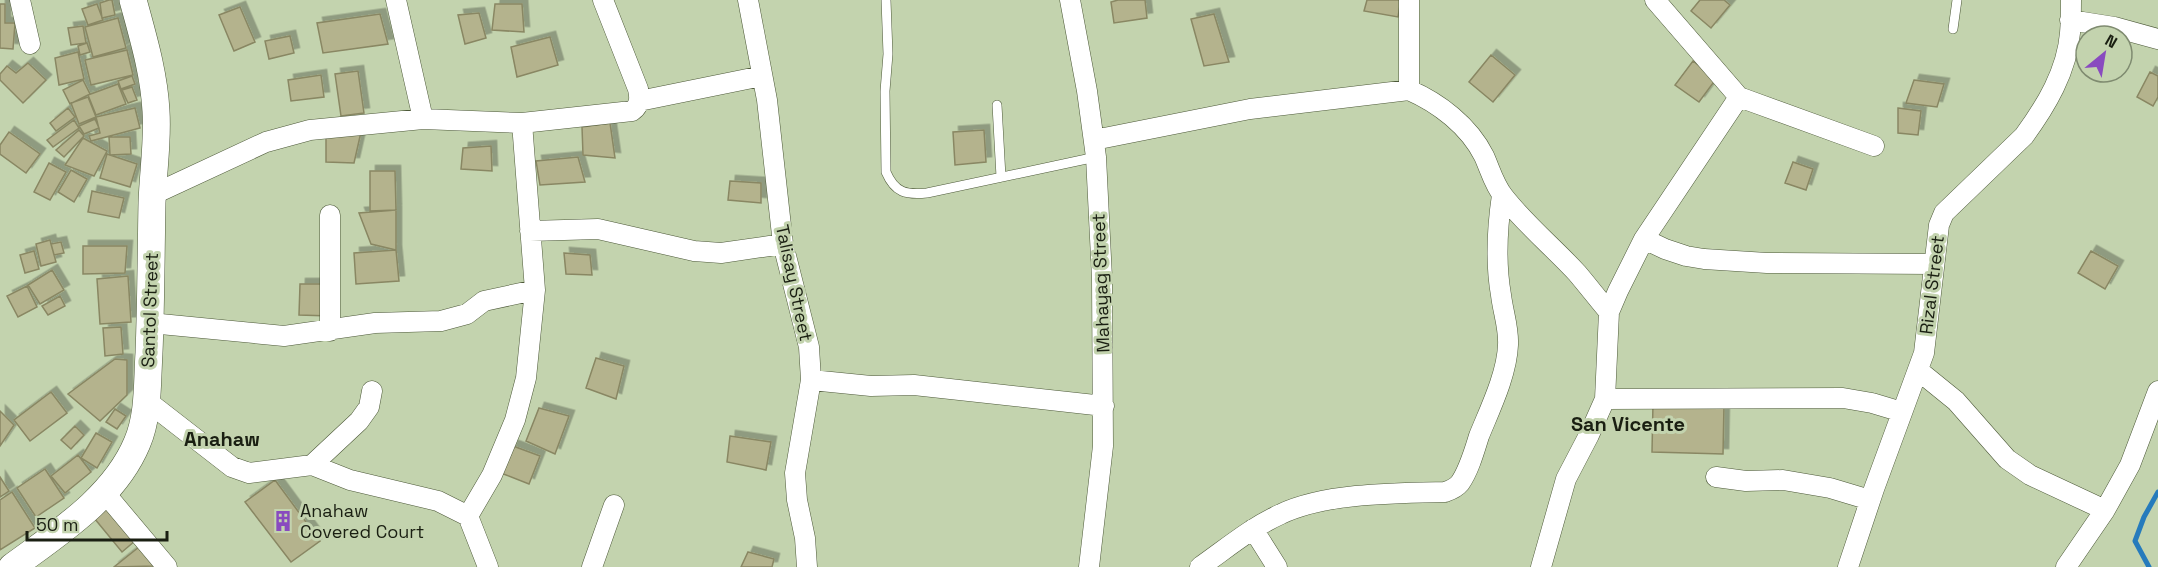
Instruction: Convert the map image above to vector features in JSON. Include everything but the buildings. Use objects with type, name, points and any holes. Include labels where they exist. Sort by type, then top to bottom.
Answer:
[{"type":"main road","name":"Santol Street","points":[[12,567],[79,516],[104,492],[128,460],[137,444],[144,422],[147,401],[156,112],[152,67],[133,0]]},
{"type":"street","points":[[20,0],[30,44]]},
{"type":"street","points":[[396,0],[423,119]]},
{"type":"street","points":[[152,195],[235,155],[287,136],[341,126],[423,119],[522,123],[621,113],[635,109],[639,101],[638,89],[603,0]]},
{"type":"street","name":"Talisay Street","points":[[748,0],[768,111],[783,244],[809,347],[811,380],[795,473],[807,567]]},
{"type":"street","name":"Mahayag Street","points":[[1070,0],[1095,148],[1102,279],[1104,406],[1089,567]]},
{"type":"street","points":[[1409,0],[1410,90]]},
{"type":"street","points":[[1655,0],[1738,97],[1874,146]]},
{"type":"street","name":"Rizal Street","points":[[1855,564],[1870,500],[1919,371],[1924,352],[1939,225],[1944,213],[2024,136],[2056,85],[2068,48],[2071,0]]},
{"type":"street","points":[[2070,20],[2114,27],[2158,39]]},
{"type":"street","points":[[639,101],[762,76]]},
{"type":"street","points":[[1095,148],[1250,109],[1410,90],[1428,99],[1453,118],[1470,135],[1483,153],[1502,195],[1526,223],[1577,273],[1609,312]]},
{"type":"street","points":[[1541,567],[1566,479],[1605,399],[1609,312],[1644,238],[1738,97]]},
{"type":"street","points":[[468,516],[492,475],[516,420],[526,378],[535,290],[522,123]]},
{"type":"street","points":[[1200,567],[1253,529],[1284,512],[1301,506],[1388,493],[1445,492],[1459,485],[1468,467],[1505,365],[1508,346],[1508,330],[1496,259],[1502,195]]},
{"type":"street","points":[[330,215],[330,331]]},
{"type":"street","points":[[530,231],[598,229],[694,251],[721,253],[783,244]]},
{"type":"street","points":[[1644,238],[1665,249],[1704,259],[1767,263],[1934,264]]},
{"type":"street","points":[[150,323],[284,336],[375,323],[441,321],[467,314],[484,300],[535,290]]},
{"type":"street","points":[[1919,371],[1956,401],[2007,459],[2030,474],[2105,510]]},
{"type":"street","points":[[811,380],[871,386],[914,385],[1104,406]]},
{"type":"street","points":[[312,465],[359,421],[369,406],[372,391]]},
{"type":"street","points":[[2066,567],[2105,510],[2130,465],[2158,391]]},
{"type":"street","points":[[1605,399],[1844,398],[1902,412]]},
{"type":"street","points":[[147,401],[232,467],[249,473],[312,465],[350,480],[438,501],[468,516],[488,567]]},
{"type":"street","points":[[1716,477],[1746,481],[1783,480],[1830,488],[1870,500]]},
{"type":"street","points":[[104,492],[167,567]]},
{"type":"street","points":[[592,567],[614,506]]},
{"type":"street","points":[[1253,529],[1277,567]]},
{"type":"lane","points":[[886,0],[888,54],[885,91],[886,172],[892,184],[900,191],[914,195],[927,194],[1001,177],[1095,148]]},
{"type":"lane","points":[[1953,29],[1957,0]]},
{"type":"lane","points":[[997,105],[1001,177]]},
{"type":"waterway","points":[[2149,567],[2135,541],[2144,517],[2158,492]]},
{"type":"place","name":"Anahaw Covered Court","points":[[283,521]]},
{"type":"district","name":"San Vicente","points":[[1628,424]]},
{"type":"district","name":"Anahaw","points":[[222,439]]}]
